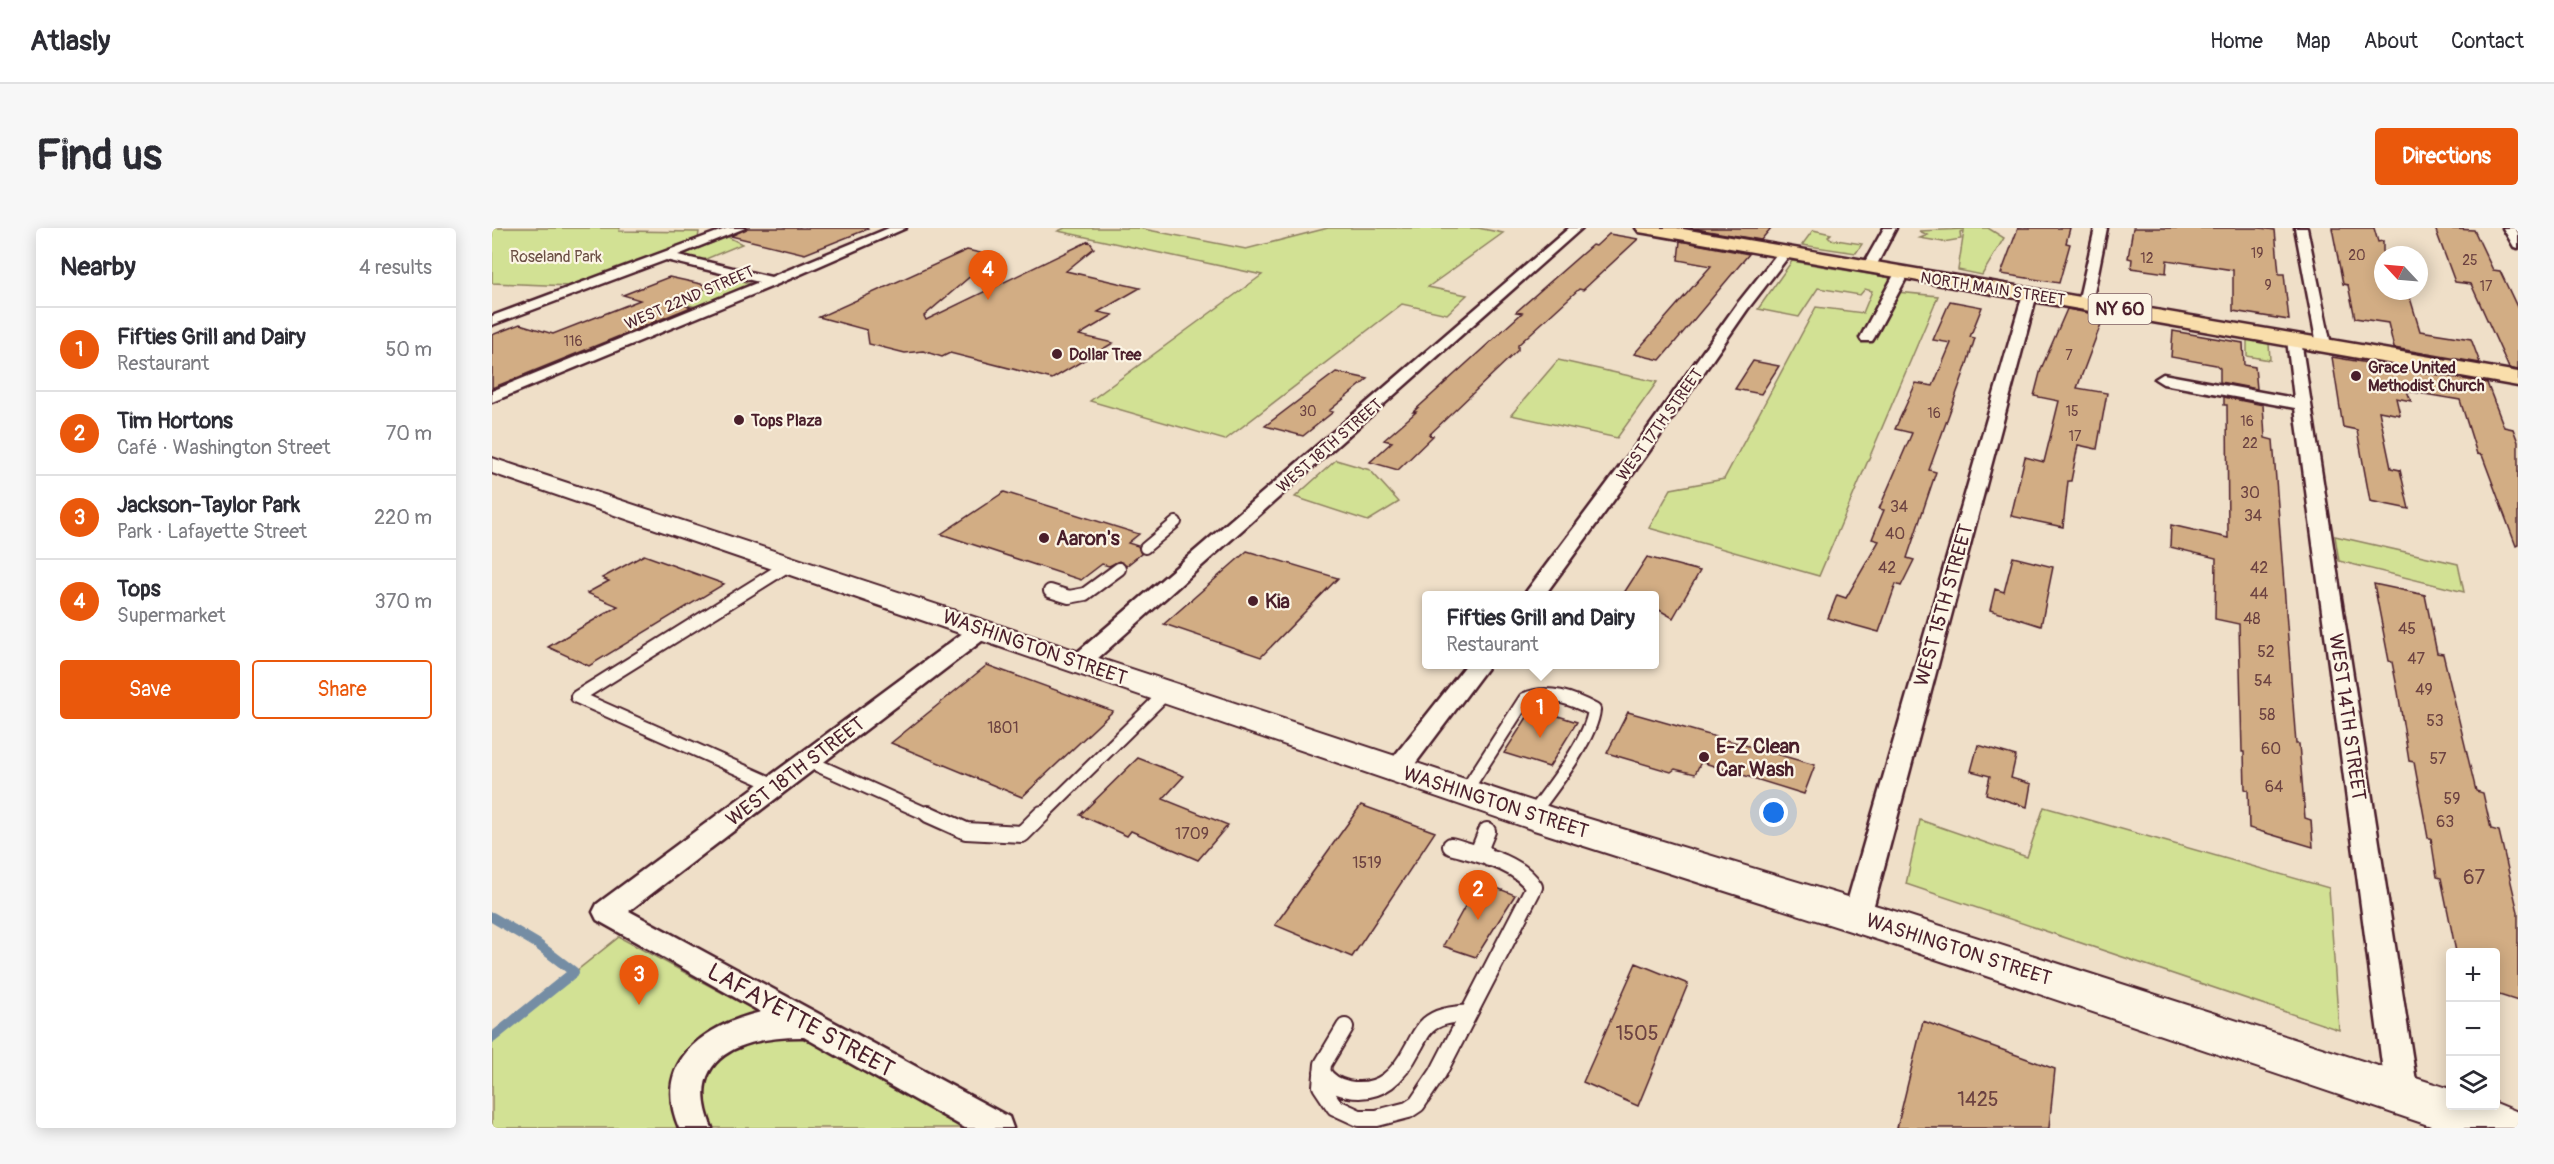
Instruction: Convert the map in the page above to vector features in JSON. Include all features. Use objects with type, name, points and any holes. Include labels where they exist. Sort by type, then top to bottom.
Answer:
[{"type":"highway","name":"NORTH MAIN STREET","points":[[1646,228],[1684,231],[1785,253],[2518,379]]},
{"type":"main road","name":"WASHINGTON STREET","points":[[492,465],[1532,815],[1857,916],[2503,1128]]},
{"type":"street","points":[[492,321],[665,256],[715,232],[739,228]]},
{"type":"street","name":"WEST 22ND STREET","points":[[492,397],[900,228]]},
{"type":"street","name":"WEST 18TH STREET","points":[[1080,662],[1576,228]]},
{"type":"street","points":[[1869,267],[1890,228]]},
{"type":"street","points":[[2085,303],[2101,228]]},
{"type":"street","points":[[2286,228],[2301,229],[2325,345]]},
{"type":"street","points":[[2509,228],[2518,244]]},
{"type":"street","name":"WEST 17TH STREET","points":[[1537,591],[1642,449],[1742,308],[1785,253]]},
{"type":"street","points":[[665,256],[773,281]]},
{"type":"street","points":[[1867,338],[1902,273]]},
{"type":"street","name":"WEST 15TH STREET","points":[[1857,916],[2030,294]]},
{"type":"street","name":"WEST 14TH STREET","points":[[2294,340],[2402,1095]]},
{"type":"street","points":[[2163,379],[2303,404]]},
{"type":"street","name":"WEST 18TH STREET","points":[[607,912],[983,629]]},
{"type":"street","points":[[1397,770],[1475,669]]},
{"type":"street","name":"LAFAYETTE STREET","points":[[607,912],[997,1128]]},
{"type":"street","points":[[696,1128],[689,1117],[686,1085],[695,1063],[704,1054],[736,1033],[771,1024],[806,1023]]},
{"type":"lane","points":[[1144,548],[1176,522]]},
{"type":"lane","points":[[775,785],[577,697],[790,564]]},
{"type":"lane","points":[[1050,591],[1069,597],[1085,594],[1119,569]]},
{"type":"lane","points":[[808,761],[966,831],[1022,834],[1168,691]]},
{"type":"lane","points":[[1465,792],[1525,699],[1539,694],[1577,701],[1594,710],[1594,719],[1574,755],[1532,815]]},
{"type":"lane","points":[[1487,831],[1480,848],[1488,858]]},
{"type":"lane","points":[[1345,1027],[1329,1051],[1322,1072],[1321,1086],[1335,1107],[1359,1118],[1377,1118],[1408,1110],[1426,1094],[1534,887],[1525,876],[1488,858],[1451,846]]},
{"type":"lane","points":[[1322,1072],[1324,1078],[1340,1088],[1361,1093],[1378,1089],[1399,1072],[1426,1026],[1444,1016],[1468,1013]]},
{"type":"green space","name":"Roseland Park","points":[[492,228],[620,228],[619,231],[699,232],[698,239],[571,286],[492,283]]},
{"type":"green space","points":[[1065,228],[1138,228],[1246,249],[1328,228],[1478,228],[1503,233],[1428,287],[1467,295],[1447,314],[1402,304],[1225,440],[1090,401],[1262,275],[1058,231]]},
{"type":"green space","points":[[1952,228],[1988,228],[2004,238],[1982,275],[1958,270],[1964,231],[1960,232],[1961,239],[1943,242],[1920,238],[1928,235],[1919,231],[1965,229]]},
{"type":"green space","points":[[1813,230],[1831,234],[1828,237],[1830,239],[1862,244],[1856,253],[1802,245]]},
{"type":"green space","points":[[728,237],[742,244],[701,261],[684,254]]},
{"type":"green space","points":[[1792,261],[1891,278],[1887,291],[1938,296],[1819,576],[1649,528],[1671,489],[1724,479],[1816,307],[1863,313],[1872,291],[1865,289],[1860,295],[1818,288],[1799,317],[1758,309]]},
{"type":"green space","points":[[734,278],[750,284],[696,307],[675,301]]},
{"type":"green space","points":[[2247,339],[2269,343],[2270,360],[2247,356]]},
{"type":"green space","points":[[1558,360],[1657,382],[1617,438],[1511,415]]},
{"type":"green space","points":[[1336,460],[1370,470],[1399,502],[1368,521],[1295,497]]},
{"type":"green space","points":[[2335,536],[2458,564],[2464,592],[2339,561]]},
{"type":"green space","points":[[2044,807],[2329,888],[2339,1030],[1906,884],[1920,820],[2027,857]]},
{"type":"green space","points":[[619,937],[972,1128],[492,1128],[492,1038]]},
{"type":"building","points":[[747,228],[868,229],[805,254],[731,236]]},
{"type":"building","points":[[1690,228],[1771,228],[1761,240]]},
{"type":"building","points":[[2018,228],[2070,228],[2066,243],[2070,244],[2059,283],[2001,274]]},
{"type":"building","points":[[2133,228],[2275,230],[2279,274],[2284,274],[2289,320],[2233,311],[2233,270],[2167,260],[2166,273],[2131,268],[2132,259],[2128,258]]},
{"type":"building","points":[[2332,228],[2374,228],[2378,242],[2383,241],[2383,246],[2374,246],[2374,300],[2411,300],[2420,331],[2471,339],[2480,363],[2394,348],[2388,323],[2355,318],[2348,285],[2343,284]]},
{"type":"building","points":[[2435,228],[2474,230],[2493,270],[2500,271],[2518,309],[2518,370],[2509,368],[2471,284],[2455,282]]},
{"type":"building","points":[[1609,234],[1638,239],[1583,290],[1579,289],[1518,345],[1518,350],[1429,435],[1433,436],[1398,470],[1370,462],[1392,442],[1384,440],[1522,313],[1516,312],[1592,245],[1596,246]]},
{"type":"building","points":[[1089,241],[1094,248],[1066,271],[1140,288],[1098,312],[1113,315],[1079,335],[1113,343],[1052,379],[950,353],[942,357],[923,351],[905,353],[869,344],[867,330],[819,317],[967,250],[994,256],[924,316],[926,320]]},
{"type":"building","points":[[1680,241],[1749,254],[1660,360],[1634,354],[1711,266],[1678,260]]},
{"type":"building","points":[[669,277],[710,286],[671,301],[691,307],[492,388],[492,335],[520,324],[553,334],[640,300],[623,295]]},
{"type":"building","points":[[1950,301],[1982,307],[1970,337],[1975,338],[1966,367],[1929,470],[1936,472],[1907,558],[1914,560],[1901,586],[1896,584],[1879,632],[1828,618],[1837,595],[1846,598],[1879,541],[1872,539],[1884,510],[1879,509],[1912,433],[1895,429],[1916,383],[1933,386],[1951,343],[1933,340]]},
{"type":"building","points":[[2067,309],[2104,316],[2077,388],[2107,393],[2097,449],[2078,445],[2071,481],[2068,481],[2063,527],[2011,516],[2025,457],[2044,462],[2059,401],[2034,396],[2041,369]]},
{"type":"building","points":[[2173,331],[2243,343],[2244,365],[2255,367],[2257,389],[2220,382],[2220,368],[2216,365],[2171,357]]},
{"type":"building","points":[[2332,357],[2487,383],[2504,427],[2513,429],[2518,442],[2518,545],[2516,546],[2482,455],[2477,454],[2460,400],[2407,391],[2411,401],[2396,398],[2400,415],[2379,411],[2391,468],[2400,470],[2409,509],[2370,501],[2357,430],[2343,427]]},
{"type":"building","points":[[1753,361],[1779,366],[1761,394],[1735,389]]},
{"type":"building","points":[[1336,372],[1368,379],[1303,436],[1265,426]]},
{"type":"building","points":[[2224,397],[2263,405],[2265,438],[2273,440],[2296,744],[2299,744],[2305,818],[2311,820],[2313,847],[2249,828],[2248,790],[2245,789],[2244,752],[2242,752],[2239,624],[2215,619],[2216,558],[2170,547],[2171,525],[2228,538],[2227,405],[2224,405]]},
{"type":"building","name":"Aaron's","points":[[1004,492],[1139,534],[1128,543],[1138,546],[1141,554],[1126,566],[1119,561],[1109,566],[1102,564],[1081,580],[941,534]]},
{"type":"building","name":"Kia","points":[[1247,551],[1338,578],[1261,657],[1164,624]]},
{"type":"building","points":[[644,555],[724,584],[589,666],[548,647],[618,606],[587,593],[609,581],[602,578]]},
{"type":"building","points":[[1647,557],[1700,571],[1673,618],[1659,610],[1659,591],[1625,591]]},
{"type":"building","points":[[2013,557],[2053,567],[2041,626],[1990,610],[1995,589],[2004,592]]},
{"type":"building","points":[[2374,584],[2425,595],[2437,653],[2443,654],[2476,791],[2483,793],[2491,829],[2499,831],[2518,912],[2518,1001],[2500,995],[2500,948],[2455,948],[2441,878],[2437,877],[2431,838],[2428,838],[2414,762],[2409,761],[2392,662],[2389,661]]},
{"type":"building","points":[[987,665],[1113,711],[1022,797],[891,743]]},
{"type":"building","points":[[1533,708],[1577,722],[1549,767],[1504,753]]},
{"type":"building","name":"E-Z Clean Car Wash","points":[[1628,712],[1815,765],[1804,794],[1701,762],[1695,774],[1675,769],[1671,772],[1607,753]]},
{"type":"building","points":[[1978,745],[2016,756],[2011,778],[2031,784],[2027,807],[1986,794],[1990,776],[1971,771]]},
{"type":"building","points":[[1138,758],[1184,776],[1163,799],[1228,825],[1198,860],[1131,831],[1127,836],[1080,815]]},
{"type":"building","points":[[1361,805],[1435,832],[1352,957],[1275,925]]},
{"type":"building","points":[[1479,881],[1515,895],[1476,957],[1443,946]]},
{"type":"building","points":[[1636,963],[1688,984],[1638,1106],[1583,1082]]},
{"type":"building","points":[[1923,1021],[2055,1069],[2049,1128],[1897,1128]]},
{"type":"waterway","points":[[492,917],[536,943],[574,972],[492,1038]]},
{"type":"place","name":"Tops","points":[[988,300]]},
{"type":"place","name":"Dollar Tree","points":[[1057,354]]},
{"type":"place","name":"Grace United Methodist Church","points":[[2356,376]]},
{"type":"place","name":"Tops Plaza","points":[[739,420]]},
{"type":"place","name":"Aaron's","points":[[1044,538]]},
{"type":"place","name":"Kia","points":[[1253,601]]},
{"type":"place","name":"Fifties Grill and Dairy","points":[[1540,738]]},
{"type":"place","name":"E-Z Clean Car Wash","points":[[1704,757]]},
{"type":"place","name":"Tim Hortons","points":[[1478,920]]},
{"type":"place","name":"Jackson-Taylor Park","points":[[639,1005]]}]
